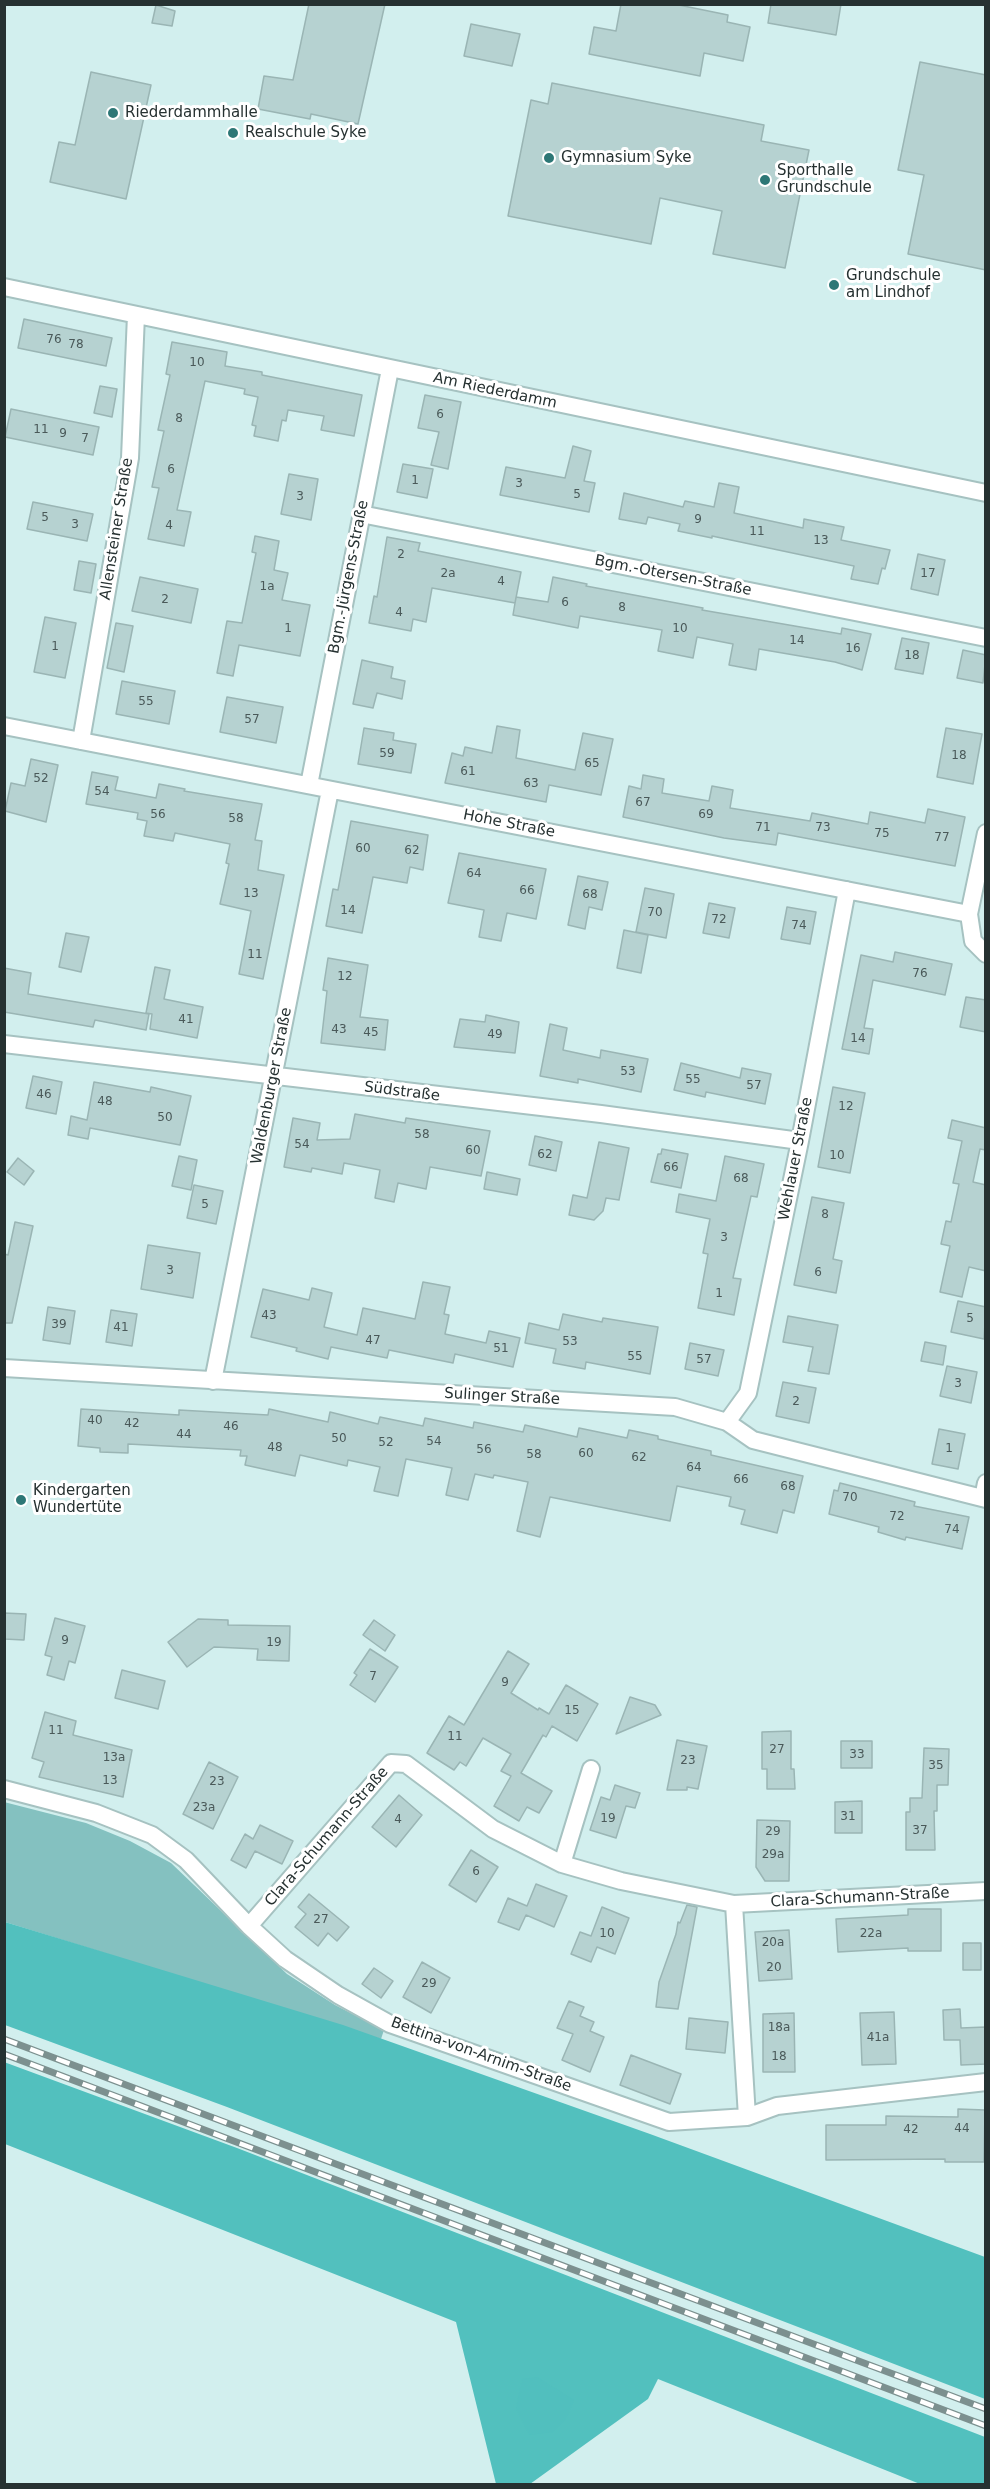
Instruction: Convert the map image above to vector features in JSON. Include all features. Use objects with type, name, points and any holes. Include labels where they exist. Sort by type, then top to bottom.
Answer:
[{"type":"street","name":"Am Riederdamm","points":[[4,287],[986,493]]},
{"type":"street","name":"Allensteiner Straße","points":[[81,741],[130,458],[136,315]]},
{"type":"street","name":"Bgm.-Jürgens-Straße","points":[[309,785],[390,369]]},
{"type":"street","name":"Bgm.-Otersen-Straße","points":[[361,514],[986,638]]},
{"type":"street","name":"Hohe Straße","points":[[4,726],[969,914]]},
{"type":"street","name":"Waldenburger Straße","points":[[213,1381],[330,790]]},
{"type":"street","points":[[986,833],[969,914],[972,941],[986,954]]},
{"type":"street","name":"Wehlauer Straße","points":[[727,1422],[748,1393],[800,1141],[847,890]]},
{"type":"street","name":"Südstraße","points":[[4,1044],[601,1114],[800,1141]]},
{"type":"street","name":"Sulinger Straße","points":[[4,1368],[675,1407],[727,1422],[753,1440],[985,1493]]},
{"type":"street","name":"Clara-Schumann-Straße","points":[[249,1926],[391,1763],[406,1764],[493,1830],[562,1864],[621,1881],[734,1904],[986,1891]]},
{"type":"street","points":[[562,1864],[591,1769]]},
{"type":"street","name":"Bettina-von-Arnim-Straße","points":[[4,1790],[96,1813],[152,1835],[186,1860],[249,1926],[285,1959],[338,1995],[390,2024],[669,2122],[747,2118],[777,2106],[986,2082]]},
{"type":"street","points":[[734,1904],[747,2118]]},
{"type":"shaded area","points":[[4,1802],[86,1823],[130,1841],[171,1863],[287,1974],[335,2005],[384,2030],[381,2039],[5,1922]]},
{"type":"shaded area","points":[[5,1922],[343,2025],[650,2134],[985,2257],[985,2399],[227,2107],[5,2025]]},
{"type":"shaded area","points":[[4,2062],[237,2148],[985,2437],[985,2484],[920,2484],[658,2379],[648,2399],[530,2484],[496,2484],[456,2322],[5,2144]]},
{"type":"shaded area","points":[[537,2377],[574,2400],[567,2417],[553,2432],[529,2435],[516,2408],[522,2379]]},
{"type":"building","points":[[309,4],[385,4],[358,124],[311,114],[310,119],[258,109],[264,76],[293,80]]},
{"type":"building","points":[[621,4],[674,4],[728,15],[727,22],[750,27],[743,61],[704,53],[700,76],[589,54],[594,27],[616,31]]},
{"type":"building","points":[[771,4],[841,4],[836,35],[768,23]]},
{"type":"building","points":[[156,5],[175,11],[172,26],[152,23]]},
{"type":"building","points":[[471,24],[520,34],[512,66],[464,56]]},
{"type":"building","points":[[920,62],[986,75],[986,270],[908,254],[924,175],[898,170]]},
{"type":"building","name":"Riederdammhalle","points":[[91,72],[151,85],[126,199],[50,182],[59,142],[75,145]]},
{"type":"building","points":[[552,83],[764,125],[761,141],[809,150],[785,268],[713,254],[722,211],[660,198],[651,244],[508,216],[531,100],[548,104]]},
{"type":"building","points":[[24,319],[112,338],[106,366],[18,348]]},
{"type":"building","points":[[172,342],[227,352],[225,366],[362,395],[354,436],[321,430],[324,416],[288,410],[286,421],[282,420],[278,441],[254,436],[256,426],[252,425],[258,397],[244,394],[245,389],[205,381],[177,510],[191,512],[184,546],[148,539],[159,488],[152,487],[164,431],[158,430],[170,375],[166,374]]},
{"type":"building","points":[[100,386],[117,389],[112,417],[94,413]]},
{"type":"building","points":[[425,395],[461,402],[448,469],[431,465],[439,432],[418,428]]},
{"type":"building","points":[[11,409],[99,427],[93,455],[5,437]]},
{"type":"building","points":[[573,446],[591,451],[584,481],[595,483],[589,512],[500,495],[506,467],[565,478]]},
{"type":"building","points":[[403,464],[433,469],[427,498],[397,492]]},
{"type":"building","points":[[289,474],[318,479],[311,520],[281,514]]},
{"type":"building","points":[[719,483],[739,487],[734,513],[803,528],[804,519],[844,527],[841,540],[890,550],[878,584],[851,579],[854,566],[678,531],[680,524],[648,517],[646,524],[619,519],[624,493],[683,507],[685,501],[714,507]]},
{"type":"building","points":[[33,502],[93,514],[87,541],[27,529]]},
{"type":"building","points":[[255,536],[279,541],[274,570],[288,573],[282,600],[310,605],[300,656],[239,645],[233,676],[217,673],[227,621],[242,623],[256,553],[252,552]]},
{"type":"building","points":[[387,537],[420,543],[418,551],[521,572],[515,603],[432,588],[426,622],[413,619],[411,631],[369,623],[374,596],[377,597]]},
{"type":"building","points":[[918,554],[945,560],[938,595],[911,589]]},
{"type":"building","points":[[79,561],[96,564],[91,593],[74,590]]},
{"type":"building","points":[[140,577],[198,589],[191,623],[132,611]]},
{"type":"building","points":[[553,577],[587,584],[586,586],[703,608],[702,610],[841,634],[842,628],[871,634],[862,670],[835,662],[759,649],[756,670],[729,665],[733,644],[697,637],[693,658],[658,651],[662,630],[580,616],[578,628],[513,615],[516,597],[548,602]]},
{"type":"building","points":[[45,617],[76,623],[65,678],[34,672]]},
{"type":"building","points":[[116,623],[133,626],[124,672],[107,668]]},
{"type":"building","points":[[902,638],[929,643],[923,674],[895,669]]},
{"type":"building","points":[[963,650],[986,655],[983,683],[957,678]]},
{"type":"building","points":[[362,660],[393,667],[391,678],[405,681],[402,699],[377,693],[373,708],[353,704]]},
{"type":"building","points":[[122,681],[175,691],[169,724],[116,714]]},
{"type":"building","points":[[227,697],[283,707],[276,743],[220,732]]},
{"type":"building","points":[[497,726],[520,730],[516,758],[575,770],[583,733],[613,739],[601,795],[549,785],[546,802],[445,783],[452,753],[463,756],[465,747],[492,753]]},
{"type":"building","points":[[364,728],[394,733],[393,740],[416,744],[411,773],[358,764]]},
{"type":"building","points":[[946,728],[982,734],[973,784],[937,777]]},
{"type":"building","points":[[31,759],[58,765],[46,822],[5,811],[11,783],[25,786]]},
{"type":"building","points":[[92,772],[118,777],[115,790],[156,798],[159,784],[185,789],[184,791],[262,804],[255,840],[262,841],[258,870],[284,875],[263,979],[239,974],[251,911],[220,904],[229,864],[226,863],[230,844],[175,833],[173,841],[144,836],[147,821],[137,819],[138,813],[86,804]]},
{"type":"building","points":[[643,775],[664,779],[662,793],[709,801],[712,786],[733,790],[730,808],[810,821],[812,813],[868,824],[870,812],[925,823],[928,809],[965,817],[955,866],[778,833],[776,845],[724,838],[623,817],[629,786],[641,789]]},
{"type":"building","points":[[351,821],[428,835],[423,870],[410,867],[407,883],[373,877],[362,933],[326,926],[333,889],[338,890]]},
{"type":"building","points":[[459,853],[546,869],[536,919],[507,913],[501,941],[479,937],[484,910],[448,903]]},
{"type":"building","points":[[578,876],[608,882],[602,910],[589,907],[585,929],[568,925]]},
{"type":"building","points":[[645,888],[674,894],[666,938],[636,932]]},
{"type":"building","points":[[709,903],[735,908],[729,938],[703,933]]},
{"type":"building","points":[[787,907],[816,912],[810,944],[781,939]]},
{"type":"building","points":[[624,930],[648,935],[641,973],[617,968]]},
{"type":"building","points":[[66,933],[89,937],[81,972],[59,967]]},
{"type":"building","points":[[895,952],[952,964],[945,995],[873,980],[864,1028],[873,1029],[869,1054],[842,1049],[861,955],[893,962]]},
{"type":"building","points":[[328,958],[368,965],[360,1017],[388,1020],[385,1050],[321,1043],[327,991],[323,990]]},
{"type":"building","points":[[155,967],[170,970],[164,999],[203,1007],[197,1038],[150,1029],[152,1014],[146,1013]]},
{"type":"building","points":[[4,968],[31,973],[28,994],[149,1014],[146,1030],[95,1020],[93,1027],[4,1012]]},
{"type":"building","points":[[966,997],[986,1000],[986,1032],[960,1027]]},
{"type":"building","points":[[486,1015],[519,1022],[515,1053],[454,1047],[460,1019],[485,1022]]},
{"type":"building","points":[[550,1024],[567,1028],[563,1050],[600,1058],[601,1050],[648,1059],[641,1092],[578,1079],[578,1083],[540,1076]]},
{"type":"building","points":[[681,1063],[740,1078],[742,1068],[771,1074],[765,1104],[706,1092],[705,1097],[674,1090]]},
{"type":"building","points":[[33,1076],[62,1082],[56,1114],[26,1108]]},
{"type":"building","points":[[94,1082],[150,1092],[151,1087],[191,1096],[180,1145],[90,1128],[88,1139],[68,1135],[71,1116],[87,1120]]},
{"type":"building","points":[[833,1087],[865,1093],[850,1173],[818,1167]]},
{"type":"building","points":[[355,1114],[405,1123],[406,1118],[490,1131],[481,1176],[430,1167],[426,1189],[398,1183],[394,1202],[375,1198],[380,1170],[344,1163],[342,1174],[312,1168],[311,1172],[284,1167],[293,1118],[320,1123],[317,1140],[350,1139]]},
{"type":"building","points":[[952,1120],[986,1128],[986,1150],[980,1149],[973,1182],[986,1185],[986,1271],[969,1267],[962,1297],[940,1292],[950,1246],[941,1244],[946,1221],[951,1222],[959,1184],[953,1183],[962,1141],[948,1138]]},
{"type":"building","points":[[535,1136],[562,1142],[556,1171],[529,1165]]},
{"type":"building","points":[[599,1142],[629,1148],[619,1200],[606,1198],[603,1211],[594,1220],[569,1215],[573,1195],[587,1198]]},
{"type":"building","points":[[662,1149],[688,1154],[681,1188],[651,1182],[658,1154],[661,1154]]},
{"type":"building","points":[[179,1156],[197,1160],[191,1190],[172,1186]]},
{"type":"building","points":[[725,1156],[764,1164],[757,1197],[751,1196],[733,1278],[741,1279],[734,1315],[698,1308],[708,1254],[703,1253],[710,1219],[676,1212],[679,1194],[716,1201]]},
{"type":"building","points":[[18,1158],[34,1171],[24,1185],[7,1172]]},
{"type":"building","points":[[487,1172],[520,1179],[517,1195],[484,1189]]},
{"type":"building","points":[[194,1185],[223,1191],[216,1224],[187,1218]]},
{"type":"building","points":[[812,1197],[844,1203],[833,1259],[842,1261],[836,1293],[794,1285]]},
{"type":"building","points":[[15,1222],[33,1226],[12,1323],[4,1323],[4,1254],[8,1255]]},
{"type":"building","points":[[148,1245],[200,1253],[193,1298],[141,1289]]},
{"type":"building","points":[[423,1282],[450,1287],[444,1314],[449,1315],[445,1334],[486,1343],[489,1331],[520,1338],[513,1367],[455,1354],[453,1363],[389,1350],[387,1358],[331,1347],[328,1359],[296,1351],[297,1348],[251,1337],[263,1289],[309,1300],[312,1288],[332,1293],[324,1327],[357,1335],[363,1308],[415,1319]]},
{"type":"building","points":[[958,1301],[986,1307],[984,1339],[951,1332]]},
{"type":"building","points":[[48,1307],[75,1311],[70,1344],[43,1340]]},
{"type":"building","points":[[111,1310],[137,1314],[132,1346],[106,1342]]},
{"type":"building","points":[[563,1314],[602,1322],[603,1318],[658,1327],[650,1374],[586,1362],[585,1369],[553,1363],[556,1349],[525,1343],[529,1323],[559,1330]]},
{"type":"building","points":[[788,1316],[838,1325],[829,1374],[808,1371],[813,1347],[783,1342]]},
{"type":"building","points":[[925,1342],[946,1346],[943,1365],[921,1361]]},
{"type":"building","points":[[690,1343],[724,1350],[718,1376],[685,1369]]},
{"type":"building","points":[[947,1366],[977,1372],[971,1403],[940,1396]]},
{"type":"building","points":[[783,1382],[816,1388],[809,1423],[776,1416]]},
{"type":"building","points":[[81,1409],[179,1415],[179,1410],[268,1415],[269,1409],[328,1422],[330,1412],[378,1424],[380,1417],[423,1426],[425,1418],[473,1428],[474,1422],[523,1432],[525,1425],[577,1437],[579,1428],[627,1438],[629,1430],[711,1451],[711,1455],[803,1476],[794,1513],[783,1510],[777,1533],[741,1524],[745,1510],[729,1506],[731,1497],[677,1486],[670,1521],[550,1497],[540,1537],[517,1531],[528,1482],[494,1475],[493,1478],[475,1474],[468,1500],[446,1495],[452,1468],[406,1459],[398,1496],[374,1491],[380,1467],[348,1460],[347,1466],[300,1455],[295,1476],[245,1465],[247,1456],[240,1456],[241,1450],[128,1444],[128,1453],[100,1452],[100,1448],[78,1446]]},
{"type":"building","points":[[939,1429],[965,1434],[958,1469],[932,1464]]},
{"type":"building","points":[[840,1483],[915,1502],[914,1506],[969,1517],[962,1549],[906,1537],[905,1540],[878,1532],[879,1527],[829,1514],[834,1490],[838,1491]]},
{"type":"building","points":[[4,1613],[26,1614],[24,1640],[4,1639]]},
{"type":"building","points":[[55,1618],[85,1626],[75,1663],[69,1661],[64,1680],[47,1675],[52,1657],[45,1655]]},
{"type":"building","points":[[198,1619],[228,1620],[228,1625],[290,1626],[289,1661],[257,1660],[258,1649],[214,1647],[187,1667],[168,1642]]},
{"type":"building","points":[[374,1620],[395,1635],[385,1651],[363,1635]]},
{"type":"building","points":[[370,1649],[398,1667],[375,1702],[350,1685],[357,1675],[354,1673]]},
{"type":"building","points":[[508,1651],[529,1664],[511,1693],[538,1710],[539,1708],[549,1714],[566,1685],[598,1704],[577,1741],[552,1726],[546,1737],[543,1735],[521,1773],[552,1791],[539,1813],[527,1807],[519,1821],[494,1806],[511,1776],[501,1771],[511,1754],[483,1738],[466,1766],[460,1762],[454,1770],[427,1753],[449,1716],[464,1725]]},
{"type":"building","points":[[122,1670],[165,1681],[158,1709],[115,1698]]},
{"type":"building","points":[[630,1697],[655,1705],[661,1715],[616,1734]]},
{"type":"building","points":[[45,1712],[76,1721],[73,1735],[132,1750],[123,1797],[39,1777],[44,1762],[32,1758]]},
{"type":"building","points":[[791,1731],[791,1769],[794,1769],[795,1789],[767,1789],[767,1769],[762,1769],[762,1732]]},
{"type":"building","points":[[677,1740],[707,1746],[698,1789],[687,1787],[687,1790],[667,1790]]},
{"type":"building","points":[[841,1741],[872,1741],[872,1768],[841,1768]]},
{"type":"building","points":[[924,1748],[949,1749],[948,1785],[937,1785],[937,1811],[934,1811],[935,1850],[906,1850],[906,1812],[910,1812],[910,1798],[922,1798]]},
{"type":"building","points":[[209,1762],[238,1777],[213,1829],[183,1814]]},
{"type":"building","points":[[615,1785],[640,1793],[635,1808],[626,1806],[616,1838],[590,1830],[601,1797],[610,1800]]},
{"type":"building","points":[[399,1795],[422,1815],[396,1847],[372,1827]]},
{"type":"building","points":[[862,1801],[862,1833],[835,1833],[835,1802]]},
{"type":"building","points":[[757,1820],[790,1821],[789,1881],[765,1881],[756,1867]]},
{"type":"building","points":[[260,1825],[293,1841],[282,1864],[255,1851],[246,1868],[231,1860],[245,1834],[253,1839]]},
{"type":"building","points":[[471,1850],[498,1867],[476,1902],[449,1885]]},
{"type":"building","points":[[536,1884],[567,1896],[554,1927],[526,1915],[519,1930],[498,1922],[508,1898],[527,1906]]},
{"type":"building","points":[[309,1894],[349,1927],[337,1941],[328,1933],[318,1946],[295,1927],[306,1914],[298,1907]]},
{"type":"building","points":[[687,1905],[697,1907],[678,2009],[656,2007],[659,1982],[678,1922],[680,1923]]},
{"type":"building","points":[[602,1907],[629,1918],[615,1954],[597,1947],[591,1962],[571,1954],[580,1932],[591,1936]]},
{"type":"building","points":[[908,1909],[941,1909],[941,1951],[908,1951],[908,1948],[838,1952],[836,1919],[908,1915]]},
{"type":"building","points":[[789,1930],[792,1979],[759,1981],[755,1932]]},
{"type":"building","points":[[963,1943],[981,1943],[981,1970],[963,1970]]},
{"type":"building","points":[[422,1962],[450,1978],[431,2013],[403,1997]]},
{"type":"building","points":[[374,1968],[393,1981],[381,1998],[362,1984]]},
{"type":"building","points":[[569,2001],[584,2007],[580,2016],[594,2022],[590,2031],[604,2037],[590,2072],[562,2060],[573,2034],[557,2028]]},
{"type":"building","points":[[960,2009],[961,2028],[986,2027],[986,2064],[961,2065],[960,2040],[944,2040],[943,2010]]},
{"type":"building","points":[[894,2012],[896,2064],[862,2065],[860,2013]]},
{"type":"building","points":[[794,2013],[795,2072],[763,2072],[763,2014]]},
{"type":"building","points":[[689,2018],[728,2022],[725,2053],[686,2049]]},
{"type":"building","points":[[631,2055],[681,2074],[670,2104],[620,2085]]},
{"type":"building","points":[[958,2109],[985,2110],[984,2162],[945,2162],[945,2159],[826,2160],[826,2125],[886,2125],[886,2116],[958,2117]]},
{"type":"railway","points":[[4,2039],[986,2409]]},
{"type":"railway","points":[[4,2054],[986,2426]]},
{"type":"place","name":"Riederdammhalle","points":[[113,113]]},
{"type":"place","name":"Realschule Syke","points":[[233,133]]},
{"type":"place","name":"Gymnasium Syke","points":[[549,158]]},
{"type":"place","name":"Sporthalle Grundschule","points":[[765,180]]},
{"type":"place","name":"Grundschule am Lindhof","points":[[834,285]]},
{"type":"place","name":"Kindergarten Wundertüte","points":[[21,1500]]}]
